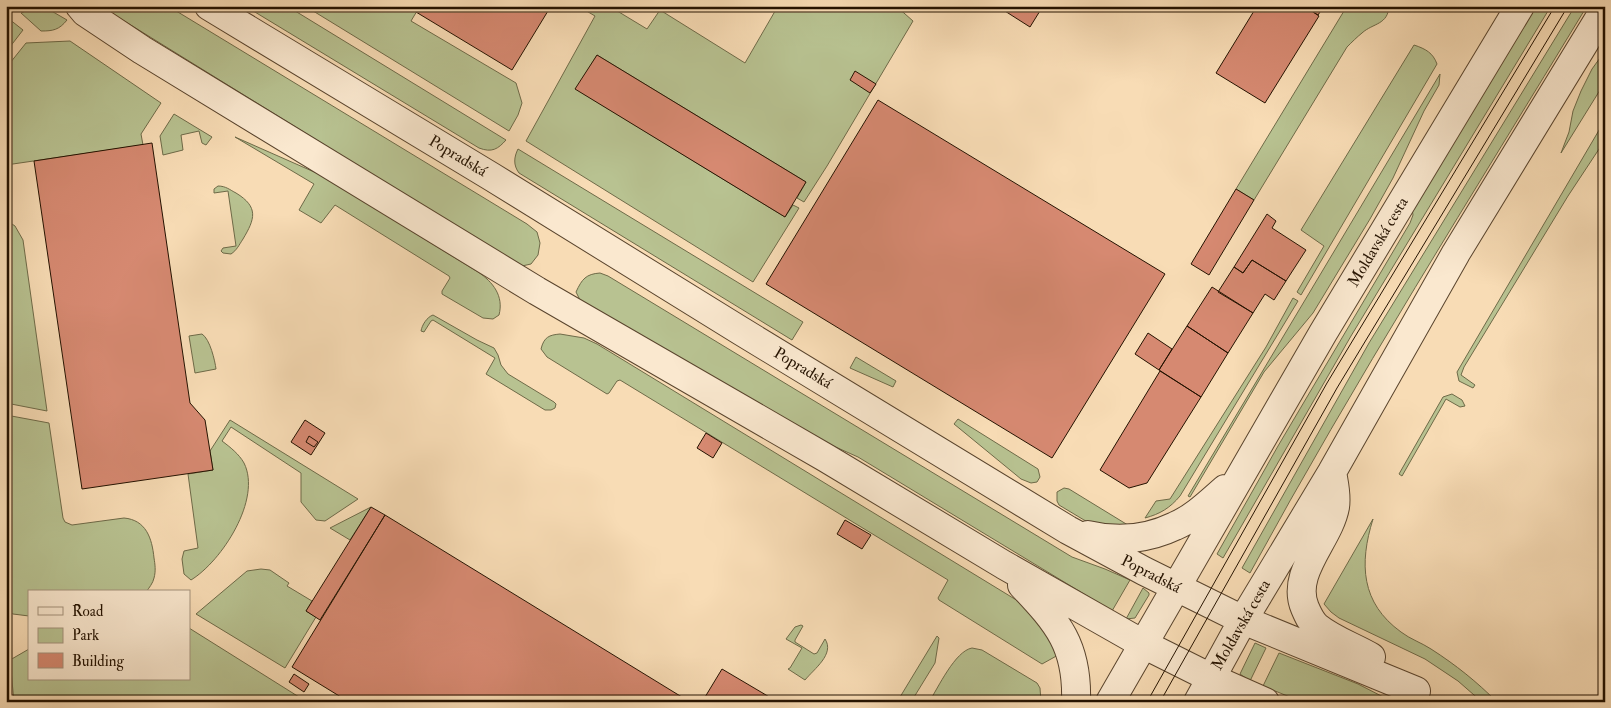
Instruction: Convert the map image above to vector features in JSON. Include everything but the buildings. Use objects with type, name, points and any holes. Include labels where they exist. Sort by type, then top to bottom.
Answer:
[{"type":"street","points":[[80,6],[85,12],[142,50],[537,291],[1004,565],[1143,644],[1264,702]]},
{"type":"street","name":"Popradská","points":[[209,6],[1068,530],[1144,571],[1243,620],[1424,696]]},
{"type":"street","name":"Moldavská cesta","points":[[1110,702],[1323,333],[1520,6]]},
{"type":"street","name":"Moldavská cesta","points":[[1198,702],[1243,620],[1332,472],[1456,253],[1605,9]]},
{"type":"street","points":[[1332,472],[1336,497],[1335,507],[1305,576],[1301,592],[1303,604],[1311,620],[1322,630],[1383,664],[1424,696]]},
{"type":"street","name":"Moldavská cesta","points":[[1068,530],[1114,540],[1153,534],[1176,526],[1238,479]]},
{"type":"street","points":[[1004,565],[1057,624],[1066,641],[1076,674],[1076,702]]},
{"type":"green space","points":[[100,6],[168,6],[527,224],[537,232],[540,243],[538,255],[531,264],[522,266],[509,259]]},
{"type":"green space","points":[[245,6],[287,6],[506,140],[494,149],[479,148]]},
{"type":"green space","points":[[305,6],[420,6],[411,21],[516,83],[522,103],[518,115],[509,131]]},
{"type":"green space","points":[[578,6],[609,6],[647,29],[660,10],[745,63],[778,6],[896,6],[913,21],[804,202],[797,198],[806,182],[597,55],[576,89],[785,217],[793,205],[799,208],[753,282],[526,141],[595,16]]},
{"type":"green space","points":[[1347,6],[1389,6],[1386,17],[1383,20],[1358,36],[1347,47],[1254,200],[1236,189]]},
{"type":"green space","points":[[1536,6],[1551,6],[1351,336],[1223,558],[1217,554],[1278,446],[1410,223],[1413,215],[1412,209]]},
{"type":"green space","points":[[1575,6],[1587,6],[1373,358],[1250,573],[1242,568],[1369,343]]},
{"type":"green space","points":[[33,8],[48,9],[67,20],[56,29],[41,31],[21,13]]},
{"type":"green space","points":[[9,19],[23,30],[6,52],[6,20]]},
{"type":"green space","points":[[70,41],[161,103],[141,134],[143,145],[6,165],[6,68],[26,43]]},
{"type":"green space","points":[[1414,45],[1428,52],[1437,64],[1301,295],[1297,292],[1324,246],[1301,230]]},
{"type":"green space","points":[[1605,51],[1605,82],[1561,153],[1581,91],[1592,69]]},
{"type":"green space","points":[[1440,74],[1439,85],[1424,111],[1393,178],[1370,219],[1313,313],[1264,372],[1190,497],[1188,496]]},
{"type":"green space","points":[[174,114],[212,137],[206,145],[202,143],[199,131],[181,135],[183,150],[163,155],[160,136]]},
{"type":"green space","points":[[1605,120],[1605,140],[1568,196],[1464,367],[1461,375],[1475,385],[1473,388],[1459,381],[1457,372]]},
{"type":"green space","points":[[235,137],[321,175],[478,272],[493,285],[499,296],[499,315],[493,319],[483,318],[442,294],[450,278],[449,276],[335,205],[321,223],[299,210],[314,184]]},
{"type":"green space","points":[[518,149],[803,322],[792,340],[519,173],[515,161]]},
{"type":"green space","points":[[218,186],[228,188],[243,198],[248,203],[253,214],[247,232],[238,247],[231,254],[221,251],[223,248],[236,246],[228,191],[214,193],[214,189]]},
{"type":"green space","points":[[6,220],[15,226],[23,240],[47,411],[6,403]]},
{"type":"green space","points":[[600,273],[608,276],[1072,557],[1130,580],[1112,611],[858,457],[784,424],[580,300],[576,292],[583,281],[588,276]]},
{"type":"green space","points":[[1293,298],[1298,301],[1180,496],[1164,510],[1145,518],[1156,501],[1170,499],[1266,347]]},
{"type":"green space","points":[[433,315],[494,348],[501,365],[508,374],[554,402],[556,404],[555,408],[545,410],[486,374],[495,358],[433,320],[424,332],[421,331],[425,322]]},
{"type":"green space","points":[[202,334],[210,345],[216,369],[195,373],[189,336]]},
{"type":"green space","points":[[560,334],[584,338],[597,344],[1031,609],[1060,654],[1042,664],[939,600],[938,598],[948,580],[620,380],[617,381],[607,394],[547,357],[541,349],[545,339]]},
{"type":"green space","points":[[856,357],[896,381],[893,387],[850,368]]},
{"type":"green space","points":[[1452,394],[1462,400],[1465,406],[1460,407],[1446,399],[1402,476],[1399,474],[1443,397]]},
{"type":"green space","points":[[6,415],[49,423],[65,522],[72,525],[124,518],[138,522],[143,526],[152,544],[155,573],[147,590],[28,590],[28,616],[13,614],[6,610]]},
{"type":"green space","points":[[958,419],[1038,469],[1040,477],[1037,482],[1031,483],[1021,479],[954,424]]},
{"type":"green space","points":[[230,420],[358,499],[325,521],[316,520],[301,502],[301,473],[231,427],[222,441],[244,463],[248,478],[248,494],[236,528],[226,544],[215,559],[191,580],[184,574],[182,559],[184,551],[198,548],[188,474],[213,470],[210,451]]},
{"type":"green space","points":[[1064,488],[1069,489],[1136,530],[1103,528],[1084,520],[1059,505],[1057,492]]},
{"type":"green space","points":[[371,507],[350,540],[330,528]]},
{"type":"green space","points":[[1373,519],[1365,567],[1371,595],[1378,608],[1388,621],[1401,632],[1449,661],[1497,702],[1482,702],[1458,681],[1425,659],[1339,618],[1324,604]]},
{"type":"green space","points":[[270,570],[289,583],[287,586],[312,601],[306,611],[316,617],[285,668],[196,614],[247,571]]},
{"type":"green space","points":[[1143,588],[1149,595],[1135,618],[1126,619]]},
{"type":"green space","points":[[803,626],[795,642],[814,654],[817,653],[825,639],[827,645],[822,661],[805,680],[788,669],[802,648],[786,639],[795,627]]},
{"type":"green space","points":[[190,629],[307,702],[14,702],[10,660],[28,650],[28,680],[190,680]]},
{"type":"green space","points":[[937,636],[939,638],[935,663],[911,702],[897,702]]},
{"type":"green space","points":[[1255,643],[1266,648],[1250,681],[1240,674]]},
{"type":"green space","points":[[972,648],[982,650],[1037,683],[1040,688],[1041,702],[929,702],[953,663],[959,656]]},
{"type":"green space","points":[[1279,653],[1358,684],[1393,702],[1302,702],[1263,686]]},
{"type":"tram line","points":[[1147,702],[1327,383],[1555,6]]},
{"type":"tram line","points":[[1160,702],[1337,388],[1568,6]]}]
